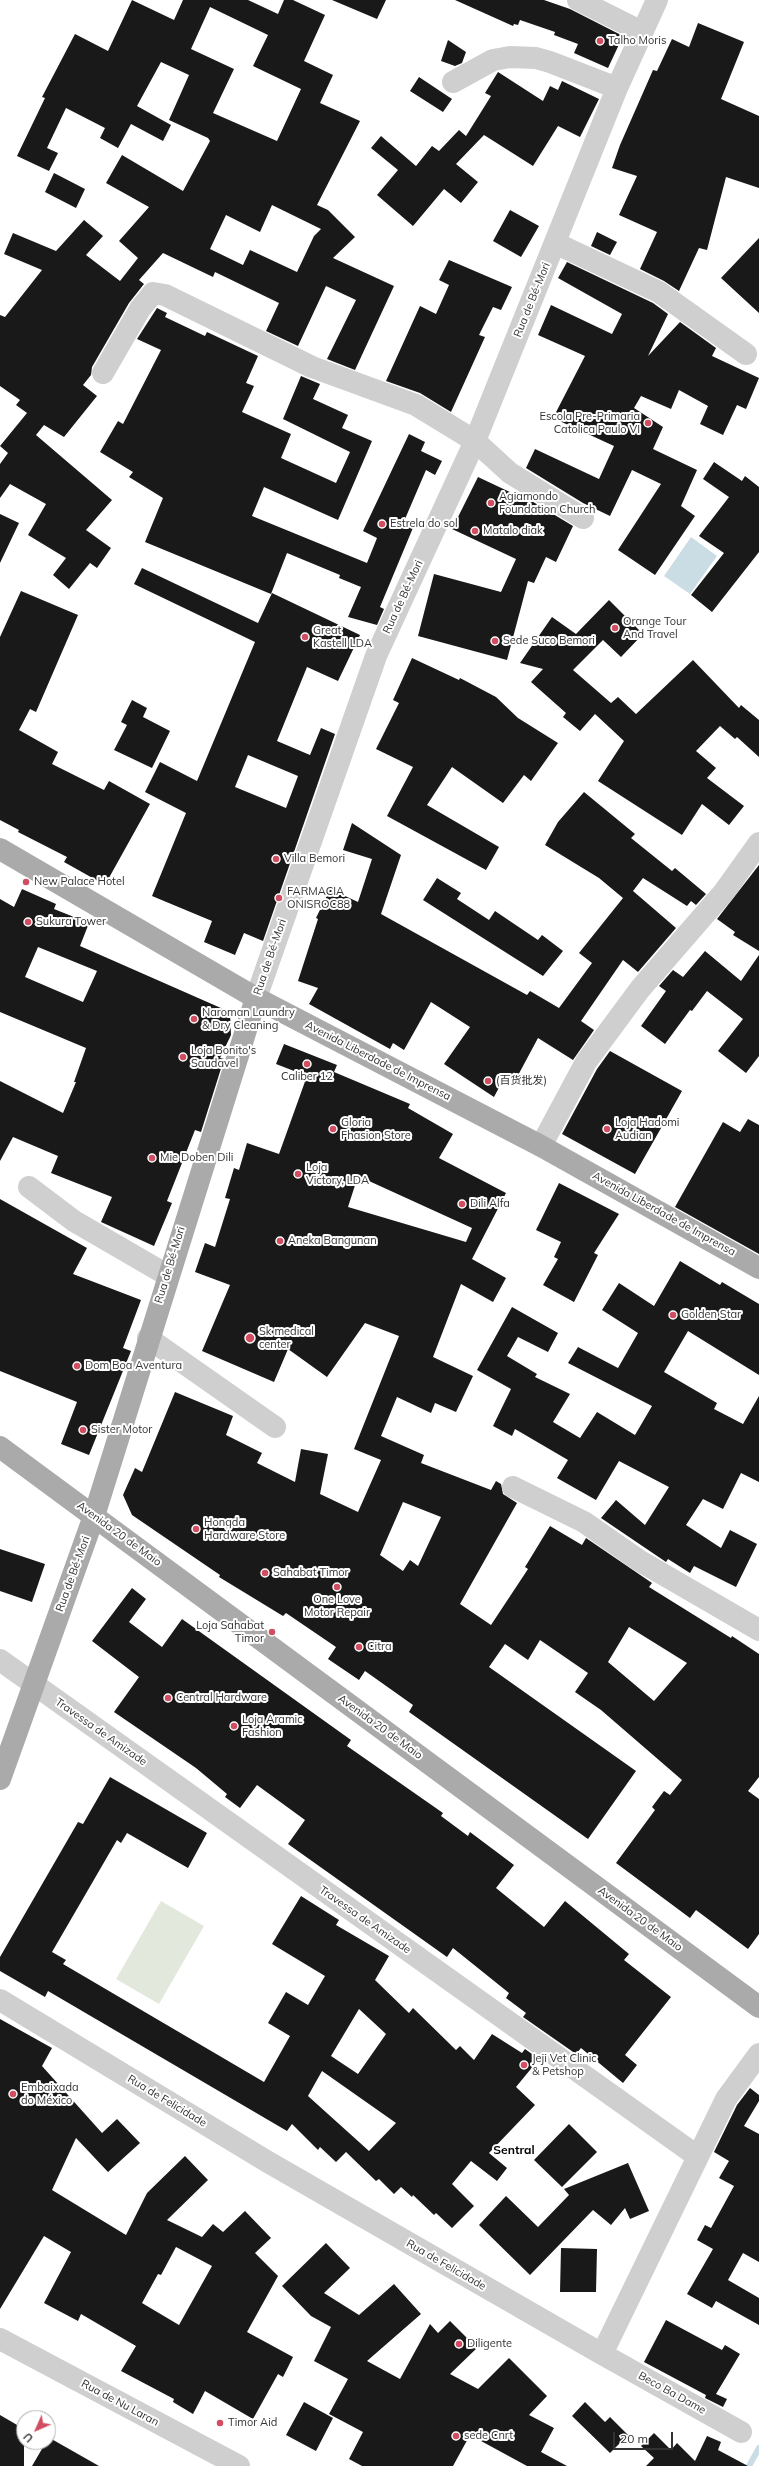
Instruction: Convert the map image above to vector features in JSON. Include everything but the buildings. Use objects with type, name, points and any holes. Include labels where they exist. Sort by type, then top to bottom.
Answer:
[{"type":"main road","name":"Avenida Liberdade de Imprensa","points":[[0,849],[256,998],[542,1146],[759,1268]]},
{"type":"main road","name":"Rua de Bé-Mori","points":[[0,1779],[94,1516],[167,1275],[256,998]]},
{"type":"main road","name":"Avenida 20 de Maio","points":[[0,1447],[759,2007]]},
{"type":"street","points":[[578,0],[642,32]]},
{"type":"street","name":"Rua de Bé-Mori","points":[[256,998],[376,656],[475,441],[617,88],[657,0]]},
{"type":"street","points":[[453,82],[493,60],[510,57],[536,58],[550,62],[617,88]]},
{"type":"street","points":[[555,243],[659,292],[746,354]]},
{"type":"street","points":[[102,373],[140,309],[153,293],[165,295],[312,367],[416,405],[475,441],[510,474],[583,518]]},
{"type":"street","points":[[542,1146],[586,1062],[640,988],[724,892],[759,843]]},
{"type":"street","points":[[29,1187],[74,1221],[167,1275]]},
{"type":"street","points":[[148,1338],[275,1427]]},
{"type":"street","points":[[514,1487],[584,1522],[640,1561],[759,1630]]},
{"type":"street","name":"Travessa de Amizade","points":[[0,1660],[697,2156]]},
{"type":"street","name":"Rua de Felicidade","points":[[0,2000],[268,2162],[602,2354]]},
{"type":"street","points":[[602,2354],[726,2099],[759,2054]]},
{"type":"street","name":"Rua de Nu Laran","points":[[0,2339],[239,2466]]},
{"type":"street","name":"Beco Ba Dame","points":[[602,2354],[742,2432]]},
{"type":"shaded area","points":[[691,537],[717,556],[690,594],[664,576]]},
{"type":"shaded area","points":[[161,1901],[204,1926],[159,2004],[116,1979]]},
{"type":"waterway","points":[[749,2466],[759,2448]]},
{"type":"place","name":"Talho Moris","points":[[600,41]]},
{"type":"place","name":"Escola Pre-Primaria Catolica Paulo VI","points":[[648,423]]},
{"type":"place","name":"Agiamondo Foundation Church","points":[[491,503]]},
{"type":"place","name":"Estrela do sol","points":[[382,524]]},
{"type":"place","name":"Matalo diak","points":[[475,531]]},
{"type":"place","name":"Orange Tour And Travel","points":[[615,628]]},
{"type":"place","name":"Great Kastell LDA","points":[[305,637]]},
{"type":"place","name":"Sede Suco Bemori","points":[[495,641]]},
{"type":"place","name":"Villa Bemori","points":[[276,859]]},
{"type":"place","name":"New Palace Hotel","points":[[26,882]]},
{"type":"place","name":"FARMACIA ONISROC88","points":[[279,898]]},
{"type":"place","name":"Sukura Tower","points":[[28,922]]},
{"type":"place","name":"Naroman Laundry & Dry Cleaning","points":[[194,1019]]},
{"type":"place","name":"Loja Bonito's Saudavel","points":[[183,1057]]},
{"type":"place","name":"Caliber 12","points":[[307,1064]]},
{"type":"place","name":"(百货批发)","points":[[488,1081]]},
{"type":"place","name":"Gloria Fhasion Store","points":[[333,1129]]},
{"type":"place","name":"Loja Hadomi Audian","points":[[607,1129]]},
{"type":"place","name":"Mie Doben Dili","points":[[152,1158]]},
{"type":"place","name":"Loja Victory, LDA","points":[[298,1174]]},
{"type":"place","name":"Dili Alfa","points":[[462,1204]]},
{"type":"place","name":"Aneka Bangunan","points":[[280,1241]]},
{"type":"place","name":"Golden Star","points":[[673,1315]]},
{"type":"place","name":"Sk medical center","points":[[250,1338]]},
{"type":"place","name":"Dom Boa Aventura","points":[[77,1366]]},
{"type":"place","name":"Sister Motor","points":[[83,1430]]},
{"type":"place","name":"Hongda Hardware Store","points":[[196,1529]]},
{"type":"place","name":"Sahabat Timor","points":[[265,1573]]},
{"type":"place","name":"One Love Motor Repair","points":[[337,1587]]},
{"type":"place","name":"Loja Sahabat Timor","points":[[272,1632]]},
{"type":"place","name":"Citra","points":[[359,1647]]},
{"type":"place","name":"Central Hardware","points":[[168,1698]]},
{"type":"place","name":"Loja Aramic Fashion","points":[[234,1726]]},
{"type":"place","name":"Jeji Vet Clinic & Petshop","points":[[524,2065]]},
{"type":"place","name":"Embaixada do México","points":[[13,2094]]},
{"type":"place","name":"Diligente","points":[[459,2344]]},
{"type":"place","name":"Timor Aid","points":[[220,2423]]},
{"type":"place","name":"sede Cnrt","points":[[456,2436]]},
{"type":"district","name":"Sentral","points":[[514,2150]]}]
